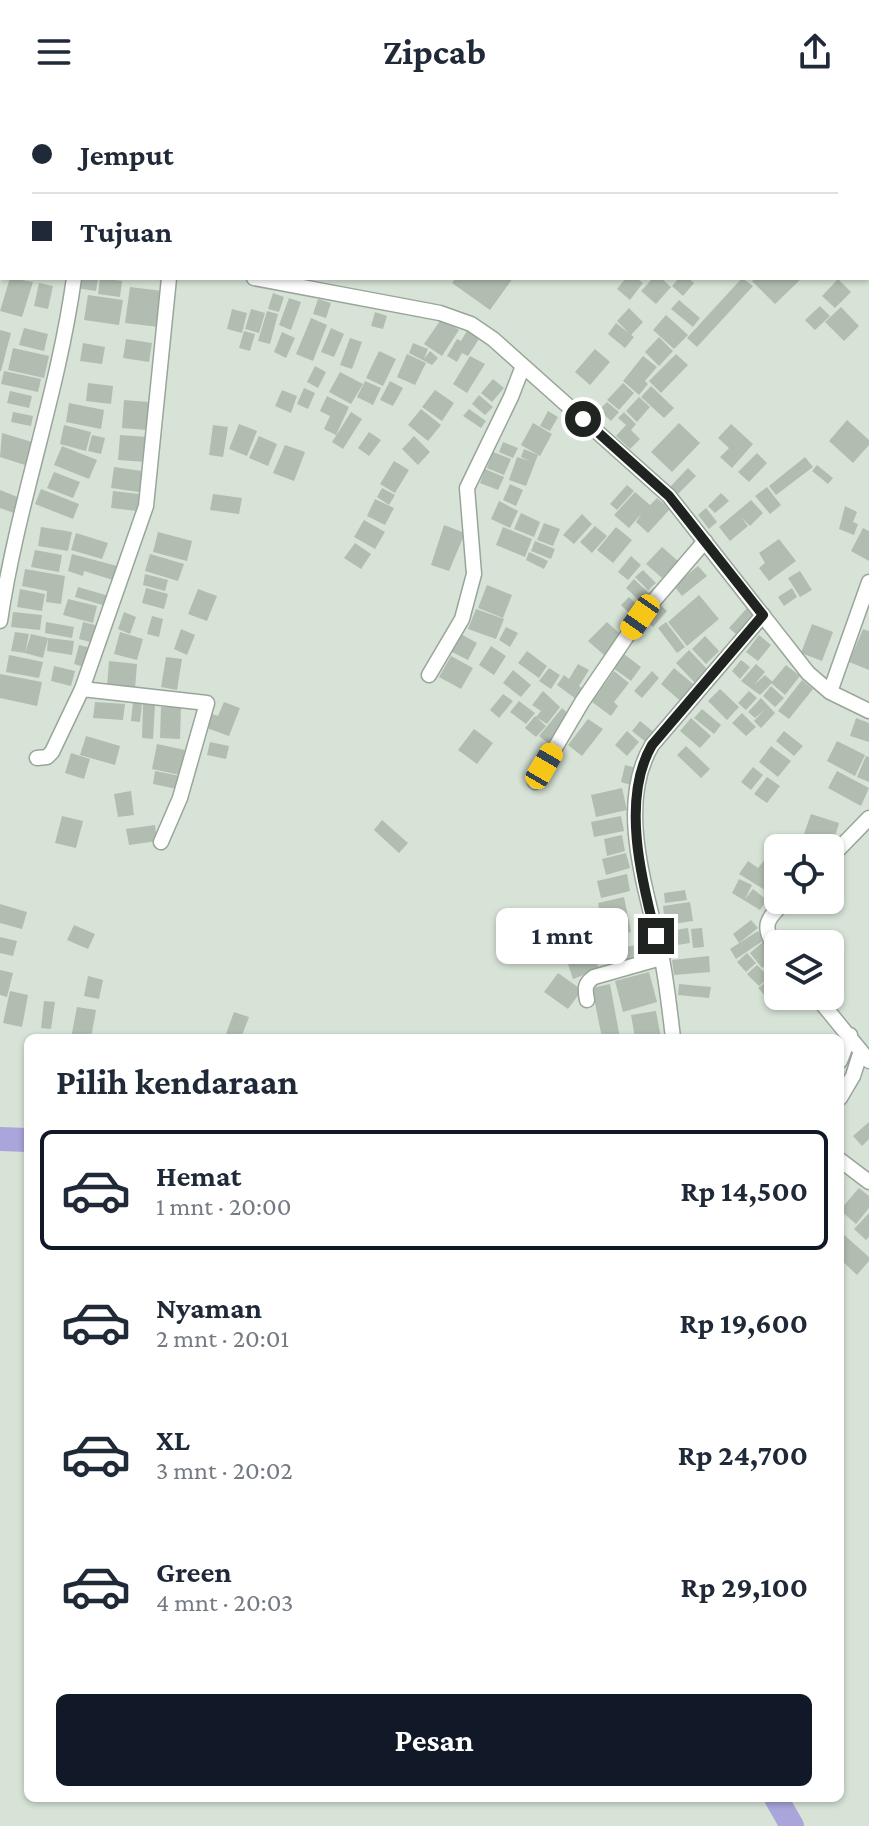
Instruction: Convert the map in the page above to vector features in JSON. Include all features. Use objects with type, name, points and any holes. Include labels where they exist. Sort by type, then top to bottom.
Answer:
[{"type":"street","points":[[0,621],[23,507],[67,324],[74,280]]},
{"type":"street","points":[[37,758],[47,757],[52,752],[82,689],[146,506],[169,280]]},
{"type":"street","points":[[265,280],[440,313],[471,324],[511,353],[669,496],[808,673],[830,692],[869,711]]},
{"type":"street","points":[[429,675],[462,619],[474,574],[467,488],[523,366]]},
{"type":"street","points":[[535,782],[582,702],[640,617],[705,541]]},
{"type":"street","points":[[830,692],[869,582]]},
{"type":"street","points":[[672,1034],[635,828],[639,769],[652,745],[763,615]]},
{"type":"street","points":[[82,689],[207,703],[180,798],[161,842]]},
{"type":"street","points":[[844,844],[869,818]]},
{"type":"street","points":[[587,1000],[585,988],[594,977],[661,958]]},
{"type":"street","points":[[828,1010],[865,1056],[844,1091]]},
{"type":"street","points":[[844,1051],[850,1035]]},
{"type":"street","points":[[844,1163],[869,1182]]},
{"type":"building","points":[[9,280],[33,282],[22,317],[0,311]]},
{"type":"building","points":[[77,280],[98,280],[96,291],[76,288]]},
{"type":"building","points":[[100,280],[122,281],[120,297],[98,294]]},
{"type":"building","points":[[454,280],[512,280],[490,310],[452,283]]},
{"type":"building","points":[[624,280],[643,283],[630,300],[617,289]]},
{"type":"building","points":[[651,280],[663,280],[671,287],[656,304],[641,291]]},
{"type":"building","points":[[677,280],[694,283],[683,296],[672,286]]},
{"type":"building","points":[[740,280],[753,286],[697,347],[687,338]]},
{"type":"building","points":[[753,280],[800,280],[775,304]]},
{"type":"building","points":[[837,280],[851,292],[835,308],[822,296]]},
{"type":"building","points":[[39,283],[53,286],[48,309],[34,306]]},
{"type":"building","points":[[130,287],[163,291],[159,327],[125,323]]},
{"type":"building","points":[[273,293],[284,297],[279,312],[268,309]]},
{"type":"building","points":[[88,295],[123,300],[119,325],[84,320]]},
{"type":"building","points":[[289,298],[301,302],[291,330],[279,325]]},
{"type":"building","points":[[318,299],[331,303],[326,318],[313,314]]},
{"type":"building","points":[[679,300],[700,318],[693,327],[671,309]]},
{"type":"building","points":[[820,306],[830,316],[815,330],[805,320]]},
{"type":"building","points":[[841,307],[859,326],[844,341],[825,322]]},
{"type":"building","points":[[629,308],[643,322],[631,335],[617,321]]},
{"type":"building","points":[[232,309],[247,313],[242,333],[227,329]]},
{"type":"building","points":[[251,309],[265,313],[259,333],[245,329]]},
{"type":"building","points":[[267,311],[278,314],[270,344],[258,341]]},
{"type":"building","points":[[375,312],[387,316],[383,329],[371,326]]},
{"type":"building","points":[[666,315],[688,335],[674,349],[653,330]]},
{"type":"building","points":[[311,318],[327,325],[313,361],[296,354]]},
{"type":"building","points":[[442,318],[459,330],[442,356],[424,344]]},
{"type":"building","points":[[616,323],[634,337],[625,348],[608,334]]},
{"type":"building","points":[[24,328],[48,334],[44,351],[19,345]]},
{"type":"building","points":[[331,328],[344,334],[334,357],[321,352]]},
{"type":"building","points":[[468,329],[481,336],[468,356],[462,353],[457,362],[447,356],[457,339],[461,341]]},
{"type":"building","points":[[0,330],[11,333],[1,371],[0,371]]},
{"type":"building","points":[[244,331],[255,334],[250,351],[239,348]]},
{"type":"building","points":[[282,332],[295,338],[286,358],[274,352]]},
{"type":"building","points":[[659,337],[673,351],[659,366],[645,352]]},
{"type":"building","points":[[350,338],[362,342],[352,369],[340,365]]},
{"type":"building","points":[[126,339],[152,343],[149,362],[123,358]]},
{"type":"building","points":[[83,343],[105,347],[102,364],[80,361]]},
{"type":"building","points":[[413,343],[428,349],[424,359],[430,351],[438,358],[432,365],[409,353]]},
{"type":"building","points":[[13,348],[49,356],[44,378],[8,370]]},
{"type":"building","points":[[595,349],[610,362],[590,385],[575,372]]},
{"type":"building","points":[[379,351],[396,359],[383,386],[366,378]]},
{"type":"building","points":[[407,354],[426,363],[415,385],[397,377]]},
{"type":"building","points":[[676,354],[688,365],[661,393],[649,381]]},
{"type":"building","points":[[470,356],[485,364],[467,393],[453,384]]},
{"type":"building","points":[[643,356],[657,367],[645,381],[648,384],[639,395],[623,381]]},
{"type":"building","points":[[315,366],[326,372],[318,388],[307,382]]},
{"type":"building","points":[[4,371],[41,379],[38,392],[1,384]]},
{"type":"building","points":[[340,372],[363,384],[351,404],[329,392]]},
{"type":"building","points":[[493,379],[504,388],[492,402],[481,393]]},
{"type":"building","points":[[365,381],[381,388],[373,405],[357,397]]},
{"type":"building","points":[[390,381],[403,388],[393,406],[380,400]]},
{"type":"building","points":[[88,383],[113,386],[111,404],[86,401]]},
{"type":"building","points":[[623,383],[634,393],[619,410],[607,400]]},
{"type":"building","points":[[651,386],[674,408],[664,418],[641,397]]},
{"type":"building","points":[[304,388],[315,393],[308,409],[297,404]]},
{"type":"building","points":[[282,390],[297,396],[291,413],[275,406]]},
{"type":"building","points":[[435,390],[454,403],[442,421],[422,407]]},
{"type":"building","points":[[10,391],[32,396],[29,408],[7,403]]},
{"type":"building","points":[[479,395],[493,407],[485,415],[472,404]]},
{"type":"building","points":[[327,396],[349,407],[336,435],[324,429],[330,416],[320,411]]},
{"type":"building","points":[[639,397],[650,407],[637,422],[626,411]]},
{"type":"building","points":[[124,400],[149,402],[147,430],[122,428]]},
{"type":"building","points":[[607,402],[619,412],[611,421],[599,410]]},
{"type":"building","points":[[69,403],[104,410],[101,429],[66,422]]},
{"type":"building","points":[[421,409],[441,425],[428,441],[408,425]]},
{"type":"building","points":[[469,409],[486,421],[481,428],[463,416]]},
{"type":"building","points":[[548,411],[558,417],[550,431],[540,426]]},
{"type":"building","points":[[13,412],[33,416],[31,426],[11,422]]},
{"type":"building","points":[[351,412],[362,419],[343,449],[332,442]]},
{"type":"building","points":[[624,412],[636,424],[631,430],[640,439],[630,449],[616,436],[626,425],[618,418]]},
{"type":"building","points":[[847,420],[869,440],[869,445],[853,463],[829,441]]},
{"type":"building","points":[[533,423],[552,434],[540,456],[521,445]]},
{"type":"building","points":[[679,423],[700,443],[672,472],[651,452]]},
{"type":"building","points":[[239,424],[257,431],[247,456],[229,449]]},
{"type":"building","points":[[731,424],[753,444],[732,468],[720,457],[729,448],[718,438]]},
{"type":"building","points":[[64,425],[91,432],[86,451],[60,444]]},
{"type":"building","points":[[213,425],[228,427],[223,457],[209,455]]},
{"type":"building","points":[[369,432],[381,440],[369,456],[358,448]]},
{"type":"building","points":[[2,433],[32,442],[25,465],[0,457]]},
{"type":"building","points":[[92,435],[105,438],[101,454],[88,451]]},
{"type":"building","points":[[120,435],[148,437],[146,462],[118,460]]},
{"type":"building","points":[[259,436],[277,444],[268,466],[249,458]]},
{"type":"building","points":[[414,436],[430,452],[418,465],[402,449]]},
{"type":"building","points":[[503,442],[518,448],[513,458],[499,452]]},
{"type":"building","points":[[285,445],[305,452],[294,481],[273,473]]},
{"type":"building","points":[[62,446],[97,460],[89,479],[54,465]]},
{"type":"building","points":[[524,449],[538,455],[526,486],[509,480],[517,457],[530,461],[521,457]]},
{"type":"building","points":[[493,452],[511,459],[504,475],[487,468]]},
{"type":"building","points":[[757,453],[767,463],[749,482],[738,472]]},
{"type":"building","points":[[805,457],[813,467],[776,495],[769,486]]},
{"type":"building","points":[[394,461],[409,470],[395,493],[380,484]]},
{"type":"building","points":[[817,465],[833,478],[828,484],[812,471]]},
{"type":"building","points":[[114,467],[142,471],[139,492],[111,488]]},
{"type":"building","points":[[688,468],[696,476],[677,495],[669,488]]},
{"type":"building","points":[[485,469],[504,477],[498,490],[480,483]]},
{"type":"building","points":[[54,472],[80,482],[73,498],[47,488]]},
{"type":"building","points":[[510,484],[523,490],[516,506],[503,500]]},
{"type":"building","points":[[627,485],[634,491],[617,510],[610,504]]},
{"type":"building","points":[[767,487],[781,505],[770,514],[755,496]]},
{"type":"building","points":[[382,488],[395,495],[389,505],[377,497]]},
{"type":"building","points":[[41,489],[79,504],[73,519],[35,504]]},
{"type":"building","points":[[0,490],[20,498],[14,513],[0,508]]},
{"type":"building","points":[[113,491],[139,494],[137,511],[111,508]]},
{"type":"building","points":[[635,492],[650,505],[657,498],[670,509],[648,533],[636,522],[642,513],[629,528],[614,515]]},
{"type":"building","points":[[721,493],[729,501],[715,513],[708,506]]},
{"type":"building","points":[[213,494],[242,498],[239,514],[210,510]]},
{"type":"building","points":[[375,499],[394,508],[385,525],[367,516]]},
{"type":"building","points":[[751,500],[763,513],[750,526],[741,517],[748,526],[730,541],[719,527]]},
{"type":"building","points":[[499,501],[518,511],[510,528],[491,519]]},
{"type":"building","points":[[845,506],[857,512],[853,522],[858,524],[854,535],[839,529]]},
{"type":"building","points":[[706,508],[717,522],[709,529],[698,515]]},
{"type":"building","points":[[521,513],[540,522],[534,537],[514,529]]},
{"type":"building","points":[[582,514],[592,524],[574,544],[563,535]]},
{"type":"building","points":[[364,520],[385,532],[375,549],[354,537]]},
{"type":"building","points":[[544,523],[560,529],[553,546],[537,540]]},
{"type":"building","points":[[444,525],[465,533],[449,571],[431,565]]},
{"type":"building","points":[[595,526],[607,536],[592,553],[580,542]]},
{"type":"building","points":[[41,527],[72,532],[68,551],[38,546]]},
{"type":"building","points":[[503,527],[532,539],[525,557],[496,545]]},
{"type":"building","points":[[616,527],[632,540],[613,563],[597,550]]},
{"type":"building","points":[[863,528],[869,531],[869,561],[851,551]]},
{"type":"building","points":[[158,532],[192,541],[187,561],[153,552]]},
{"type":"building","points":[[76,533],[108,543],[102,559],[71,550]]},
{"type":"building","points":[[779,539],[796,561],[769,581],[759,568],[765,563],[759,553]]},
{"type":"building","points":[[535,541],[555,549],[551,559],[531,551]]},
{"type":"building","points":[[355,543],[371,554],[361,569],[344,558]]},
{"type":"building","points":[[662,547],[678,561],[662,578],[646,564]]},
{"type":"building","points":[[35,550],[62,555],[59,572],[31,567]]},
{"type":"building","points":[[529,552],[548,561],[544,569],[526,560]]},
{"type":"building","points":[[72,554],[117,566],[113,580],[84,571],[83,576],[68,571]]},
{"type":"building","points":[[150,554],[184,564],[178,581],[145,571]]},
{"type":"building","points":[[631,556],[641,565],[628,580],[618,572]]},
{"type":"building","points":[[698,566],[707,576],[682,596],[674,586]]},
{"type":"building","points":[[25,569],[65,576],[61,604],[46,602],[47,591],[22,586]]},
{"type":"building","points":[[643,570],[656,583],[648,590],[635,577]]},
{"type":"building","points":[[800,571],[812,590],[800,597],[788,578]]},
{"type":"building","points":[[145,574],[168,580],[165,591],[143,585]]},
{"type":"building","points":[[634,579],[652,596],[644,605],[626,588]]},
{"type":"building","points":[[487,585],[512,595],[503,618],[478,608]]},
{"type":"building","points":[[78,587],[109,596],[106,606],[75,597]]},
{"type":"building","points":[[146,588],[168,594],[164,609],[142,603]]},
{"type":"building","points":[[792,588],[797,597],[784,606],[778,597]]},
{"type":"building","points":[[20,589],[45,594],[42,611],[17,607]]},
{"type":"building","points":[[198,589],[217,596],[207,621],[188,614]]},
{"type":"building","points":[[699,595],[719,619],[687,646],[668,622]]},
{"type":"building","points":[[629,597],[641,609],[633,617],[621,605]]},
{"type":"building","points":[[68,599],[97,606],[93,623],[63,615]]},
{"type":"building","points":[[659,604],[667,611],[653,627],[645,620]]},
{"type":"building","points":[[747,608],[755,615],[737,635],[729,628]]},
{"type":"building","points":[[476,609],[504,619],[496,639],[468,629]]},
{"type":"building","points":[[13,612],[42,615],[40,630],[11,627]]},
{"type":"building","points":[[124,612],[136,617],[130,634],[118,629]]},
{"type":"building","points":[[152,616],[163,619],[159,637],[147,634]]},
{"type":"building","points":[[46,622],[74,627],[72,638],[45,633]]},
{"type":"building","points":[[83,622],[99,626],[94,643],[79,639]]},
{"type":"building","points":[[607,622],[622,636],[604,655],[588,641]]},
{"type":"building","points":[[666,622],[685,647],[677,653],[658,628]]},
{"type":"building","points":[[812,624],[833,632],[822,661],[801,653]]},
{"type":"building","points":[[506,627],[518,633],[510,647],[499,640]]},
{"type":"building","points":[[181,629],[195,635],[187,655],[174,649]]},
{"type":"building","points":[[863,629],[869,631],[869,670],[849,662]]},
{"type":"building","points":[[15,632],[29,634],[25,653],[11,651]]},
{"type":"building","points":[[120,632],[143,639],[137,660],[114,654]]},
{"type":"building","points":[[31,634],[48,638],[43,658],[25,653]]},
{"type":"building","points":[[461,634],[477,643],[468,660],[452,652]]},
{"type":"building","points":[[759,635],[771,645],[758,661],[746,652]]},
{"type":"building","points":[[705,636],[719,651],[706,664],[692,649]]},
{"type":"building","points":[[48,638],[74,641],[72,655],[47,651]]},
{"type":"building","points":[[79,645],[92,648],[87,668],[74,664]]},
{"type":"building","points":[[491,646],[506,656],[494,675],[479,665]]},
{"type":"building","points":[[689,650],[708,670],[695,683],[676,663]]},
{"type":"building","points":[[527,651],[547,666],[539,678],[518,663]]},
{"type":"building","points":[[624,654],[641,667],[631,681],[613,668]]},
{"type":"building","points":[[9,655],[43,662],[39,678],[6,672]]},
{"type":"building","points":[[451,656],[473,668],[461,689],[439,677]]},
{"type":"building","points":[[166,657],[182,659],[177,690],[161,687]]},
{"type":"building","points":[[741,660],[750,667],[740,679],[732,671]]},
{"type":"building","points":[[109,661],[137,664],[135,689],[107,687]]},
{"type":"building","points":[[578,664],[589,670],[579,686],[583,689],[576,699],[557,685],[564,675],[569,679]]},
{"type":"building","points":[[756,664],[765,672],[754,685],[765,675],[773,682],[760,695],[741,681]]},
{"type":"building","points":[[786,665],[800,676],[785,695],[771,683]]},
{"type":"building","points":[[54,666],[75,671],[71,686],[51,681]]},
{"type":"building","points":[[549,668],[560,675],[551,689],[539,681]]},
{"type":"building","points":[[674,668],[699,689],[685,705],[661,684]]},
{"type":"building","points":[[513,670],[531,685],[521,697],[503,683]]},
{"type":"building","points":[[614,671],[629,683],[614,702],[618,706],[611,716],[592,702]]},
{"type":"building","points":[[652,671],[659,678],[642,698],[634,691]]},
{"type":"building","points":[[0,674],[42,682],[37,706],[0,698]]},
{"type":"building","points":[[802,680],[813,689],[789,719],[778,711]]},
{"type":"building","points":[[771,686],[784,698],[775,707],[763,696]]},
{"type":"building","points":[[720,689],[739,707],[727,720],[708,701]]},
{"type":"building","points":[[543,691],[560,707],[547,724],[536,717],[541,711],[532,705]]},
{"type":"building","points":[[749,691],[757,698],[746,710],[738,703]]},
{"type":"building","points":[[503,694],[513,701],[499,718],[490,710]]},
{"type":"building","points":[[761,698],[775,713],[761,728],[754,721],[765,709],[755,718],[748,712]]},
{"type":"building","points":[[519,701],[535,713],[526,724],[510,712]]},
{"type":"building","points":[[95,702],[125,704],[123,720],[93,718]]},
{"type":"building","points":[[133,702],[142,703],[140,722],[131,721]]},
{"type":"building","points":[[224,702],[240,708],[229,736],[204,727],[209,713],[218,716]]},
{"type":"building","points":[[143,704],[155,705],[153,739],[142,738]]},
{"type":"building","points":[[161,707],[181,707],[180,739],[160,738]]},
{"type":"building","points":[[562,708],[572,717],[549,744],[539,736]]},
{"type":"building","points":[[702,709],[721,725],[714,734],[694,718]]},
{"type":"building","points":[[742,713],[756,727],[746,736],[732,723]]},
{"type":"building","points":[[535,716],[546,726],[536,737],[525,728]]},
{"type":"building","points":[[691,718],[711,736],[700,748],[680,731]]},
{"type":"building","points":[[856,718],[869,723],[869,742],[850,736]]},
{"type":"building","points":[[588,719],[603,729],[582,756],[568,745]]},
{"type":"building","points":[[640,721],[655,733],[647,743],[632,731]]},
{"type":"building","points":[[474,729],[493,743],[477,764],[458,750]]},
{"type":"building","points":[[627,731],[639,742],[627,756],[615,745]]},
{"type":"building","points":[[784,731],[803,746],[794,756],[776,741]]},
{"type":"building","points":[[86,736],[120,746],[115,765],[80,755]]},
{"type":"building","points":[[837,741],[865,755],[855,776],[827,761]]},
{"type":"building","points":[[210,742],[229,746],[226,759],[207,755]]},
{"type":"building","points":[[157,744],[185,750],[180,775],[152,769]]},
{"type":"building","points":[[686,746],[710,769],[701,778],[677,755]]},
{"type":"building","points":[[771,746],[791,761],[778,777],[759,762]]},
{"type":"building","points":[[71,753],[90,759],[84,779],[65,773]]},
{"type":"building","points":[[866,756],[869,757],[869,782],[857,777]]},
{"type":"building","points":[[625,765],[636,768],[631,785],[621,782]]},
{"type":"building","points":[[753,767],[763,775],[751,790],[741,782]]},
{"type":"building","points":[[155,771],[180,776],[177,789],[153,784]]},
{"type":"building","points":[[837,771],[869,788],[861,806],[828,788]]},
{"type":"building","points":[[767,777],[780,786],[767,803],[754,794]]},
{"type":"building","points":[[622,788],[627,810],[596,817],[591,795]]},
{"type":"building","points":[[131,791],[134,815],[118,817],[114,794]]},
{"type":"building","points":[[811,814],[839,823],[836,834],[804,834]]},
{"type":"building","points":[[62,816],[83,821],[76,848],[55,843]]},
{"type":"building","points":[[621,816],[624,831],[594,837],[591,822]]},
{"type":"building","points":[[382,820],[408,843],[399,853],[374,830]]},
{"type":"building","points":[[155,825],[157,841],[129,845],[126,829]]},
{"type":"building","points":[[622,835],[625,851],[607,856],[604,839]]},
{"type":"building","points":[[626,853],[630,868],[606,875],[602,859]]},
{"type":"building","points":[[764,860],[764,890],[739,874],[748,861],[758,868]]},
{"type":"building","points":[[627,874],[630,891],[601,898],[597,881]]},
{"type":"building","points":[[739,879],[752,885],[745,899],[753,889],[764,898],[764,904],[760,910],[732,893]]},
{"type":"building","points":[[685,890],[687,900],[665,903],[664,893]]},
{"type":"building","points":[[624,897],[631,932],[605,938],[598,903]]},
{"type":"building","points":[[690,902],[693,921],[665,925],[663,906]]},
{"type":"building","points":[[0,904],[27,912],[22,929],[0,923]]},
{"type":"building","points":[[751,920],[758,928],[739,943],[733,934]]},
{"type":"building","points":[[74,925],[95,934],[88,949],[67,940]]},
{"type":"building","points":[[688,928],[690,943],[671,946],[669,931]]},
{"type":"building","points":[[702,928],[704,947],[693,948],[691,929]]},
{"type":"building","points":[[758,931],[764,940],[736,959],[730,949]]},
{"type":"building","points":[[0,937],[17,941],[13,956],[0,953]]},
{"type":"building","points":[[764,941],[764,966],[762,968],[750,953]]},
{"type":"building","points":[[641,944],[644,959],[617,964],[615,949]]},
{"type":"building","points":[[593,952],[599,969],[573,979],[567,961]]},
{"type":"building","points":[[747,953],[756,963],[746,972],[737,962]]},
{"type":"building","points":[[709,956],[710,972],[674,975],[672,960]]},
{"type":"building","points":[[757,965],[764,972],[764,982],[759,986],[747,974]]},
{"type":"building","points":[[0,970],[13,973],[7,997],[0,995]]},
{"type":"building","points":[[649,972],[657,1002],[623,1012],[615,981]]},
{"type":"building","points":[[558,973],[582,990],[568,1009],[544,992]]},
{"type":"building","points":[[88,976],[103,980],[99,999],[84,996]]},
{"type":"building","points":[[610,984],[619,1034],[601,1034],[592,988]]},
{"type":"building","points":[[679,984],[711,987],[709,998],[678,995]]},
{"type":"building","points":[[10,991],[28,995],[22,1027],[3,1023]]},
{"type":"building","points":[[44,1001],[55,1002],[51,1029],[41,1028]]},
{"type":"building","points":[[77,1007],[96,1010],[92,1034],[72,1034]]},
{"type":"building","points":[[656,1011],[660,1034],[634,1034],[631,1015]]},
{"type":"building","points":[[234,1012],[249,1017],[243,1034],[226,1034]]},
{"type":"building","points":[[869,1122],[869,1139],[862,1146],[853,1136]]},
{"type":"building","points":[[859,1188],[869,1196],[869,1208],[856,1224],[844,1214],[844,1205]]},
{"type":"building","points":[[869,1213],[869,1237],[866,1240],[854,1229]]},
{"type":"building","points":[[844,1235],[869,1257],[857,1275],[844,1263]]},
{"type":"waterway","points":[[0,1139],[24,1140]]},
{"type":"waterway","points":[[778,1802],[792,1826]]},
{"type":"route","points":[[583,419],[669,496],[763,615],[652,745],[639,769],[635,828],[656,936]]}]
